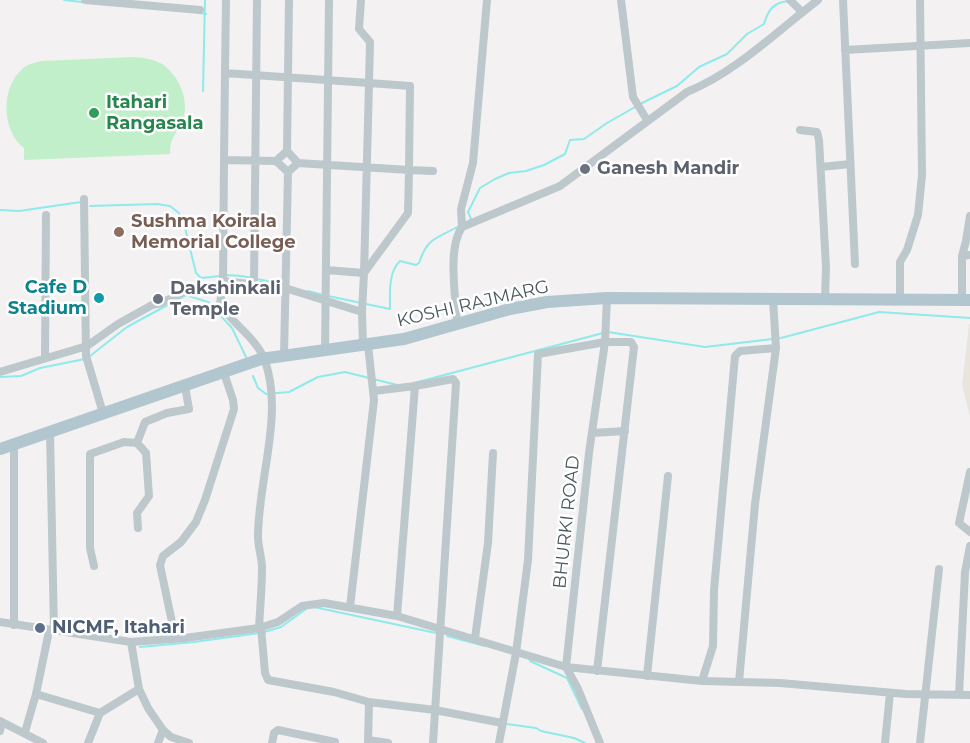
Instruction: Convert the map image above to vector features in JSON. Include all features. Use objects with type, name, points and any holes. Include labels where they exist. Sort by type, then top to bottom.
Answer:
[{"type":"main road","name":"KOSHI RAJMARG","points":[[0,450],[262,358],[404,339],[510,309],[547,302],[607,298],[966,300]]},
{"type":"street","points":[[85,0],[200,10]]},
{"type":"street","points":[[226,0],[224,267],[220,304],[244,330],[262,358],[271,383],[272,403],[258,538],[262,566],[260,627],[265,673],[268,680],[334,692],[369,702],[435,710],[502,723]]},
{"type":"street","points":[[254,281],[257,0]]},
{"type":"street","points":[[289,0],[287,151],[298,163],[433,171]]},
{"type":"street","points":[[325,350],[329,0]]},
{"type":"street","points":[[350,607],[374,389],[362,306],[370,42],[359,29],[361,0]]},
{"type":"street","points":[[457,324],[454,248],[462,224],[461,209],[473,163],[487,0]]},
{"type":"street","points":[[621,0],[629,72],[638,106],[647,120]]},
{"type":"street","points":[[462,224],[560,186],[687,92],[728,71],[818,0]]},
{"type":"street","points":[[843,0],[855,264]]},
{"type":"street","points":[[900,300],[900,262],[907,250],[918,215],[922,175],[920,0]]},
{"type":"street","points":[[791,2],[802,12]]},
{"type":"street","points":[[845,50],[970,43]]},
{"type":"street","points":[[225,73],[410,86],[408,213],[364,273]]},
{"type":"street","points":[[800,130],[817,132],[826,267],[825,300]]},
{"type":"street","points":[[276,161],[287,151]]},
{"type":"street","points":[[224,160],[276,161],[288,172]]},
{"type":"street","points":[[284,355],[288,172],[298,163]]},
{"type":"street","points":[[820,167],[850,164]]},
{"type":"street","points":[[84,199],[87,360],[103,413]]},
{"type":"street","points":[[45,358],[46,215]]},
{"type":"street","points":[[966,300],[966,241],[970,216]]},
{"type":"street","points":[[326,270],[364,273]]},
{"type":"street","points":[[223,278],[285,286],[362,306]]},
{"type":"street","points":[[0,372],[87,346],[152,304],[161,303],[192,288]]},
{"type":"street","name":"BHURKI ROAD","points":[[566,667],[592,433],[605,340],[607,298]]},
{"type":"street","points":[[739,682],[755,504],[776,346],[773,299]]},
{"type":"street","points":[[499,743],[516,653],[528,560],[538,354],[605,340],[634,343],[597,670]]},
{"type":"street","points":[[702,681],[713,646],[714,590],[735,356],[740,351],[776,346]]},
{"type":"street","points":[[173,637],[174,627],[160,565],[162,556],[181,542],[196,522],[205,500],[234,410],[234,400],[224,373]]},
{"type":"street","points":[[374,389],[415,386],[453,379],[456,383],[433,743]]},
{"type":"street","points":[[137,443],[145,422],[190,408],[185,386]]},
{"type":"street","points":[[397,616],[415,386]]},
{"type":"street","points":[[592,433],[625,431]]},
{"type":"street","points":[[24,732],[51,631],[50,432]]},
{"type":"street","points":[[94,566],[90,548],[90,454],[123,442],[137,443],[146,453],[149,496],[137,513],[138,528]]},
{"type":"street","points":[[14,444],[14,625]]},
{"type":"street","points":[[475,638],[488,543],[493,453]]},
{"type":"street","points":[[970,472],[959,523],[970,532]]},
{"type":"street","points":[[647,676],[668,476]]},
{"type":"street","points":[[959,695],[962,625],[970,546]]},
{"type":"street","points":[[920,743],[939,568]]},
{"type":"street","points":[[0,622],[131,642],[173,637],[185,638],[260,627],[278,622],[302,606],[312,603],[397,616],[566,667],[702,681],[780,682],[890,693],[970,695]]},
{"type":"street","points":[[131,642],[139,689],[148,708],[163,730],[171,737],[189,743]]},
{"type":"street","points":[[566,667],[578,689],[600,743]]},
{"type":"street","points":[[88,743],[100,713],[139,689]]},
{"type":"street","points":[[885,743],[890,693]]},
{"type":"street","points":[[36,694],[100,713]]},
{"type":"street","points":[[369,702],[368,742],[388,743]]},
{"type":"street","points":[[0,731],[1,721],[43,743]]},
{"type":"street","points":[[158,743],[163,730]]},
{"type":"street","points":[[272,743],[274,733],[278,730],[335,742]]},
{"type":"shaded area","points":[[970,324],[970,417],[962,385]]},
{"type":"green space","name":"Itahari Rangasala","points":[[134,57],[152,60],[168,68],[178,81],[184,96],[185,112],[173,139],[170,154],[24,160],[24,148],[16,140],[7,118],[8,94],[19,72],[28,65],[42,61]]},
{"type":"waterway","points":[[64,0],[82,2]]},
{"type":"waterway","points":[[203,91],[205,0]]},
{"type":"waterway","points":[[640,104],[677,86],[699,67],[727,54],[747,34],[764,24],[772,8],[778,3],[788,1]]},
{"type":"waterway","points":[[199,13],[206,14]]},
{"type":"waterway","points":[[470,220],[468,212],[480,188],[509,173],[526,171],[544,165],[565,154],[570,140],[584,139],[635,107]]},
{"type":"waterway","points":[[0,210],[19,211],[81,202]]},
{"type":"waterway","points":[[90,206],[157,204],[170,206],[179,213],[185,228],[196,273],[201,278],[220,276]]},
{"type":"waterway","points":[[328,296],[390,309],[390,284],[393,271],[400,261],[416,265],[430,243],[459,226]]},
{"type":"waterway","points":[[226,275],[282,284]]},
{"type":"waterway","points":[[308,291],[323,295]]},
{"type":"waterway","points":[[90,356],[127,327],[186,295],[208,302],[232,328],[247,359]]},
{"type":"waterway","points":[[608,332],[705,347],[781,338],[879,312],[970,318]]},
{"type":"waterway","points":[[414,383],[603,333]]},
{"type":"waterway","points":[[0,377],[21,376],[40,368],[85,359]]},
{"type":"waterway","points":[[253,376],[258,388],[266,394],[289,392],[318,377],[345,372],[397,385]]},
{"type":"waterway","points":[[314,607],[436,633]]},
{"type":"waterway","points":[[264,632],[281,627],[306,609]]},
{"type":"waterway","points":[[140,647],[259,633]]},
{"type":"waterway","points":[[447,636],[485,646]]},
{"type":"waterway","points":[[530,661],[567,678],[582,709]]},
{"type":"waterway","points":[[507,724],[536,728],[585,743]]},
{"type":"place","name":"Itahari Rangasala","points":[[94,113]]},
{"type":"place","name":"Ganesh Mandir","points":[[585,169]]},
{"type":"place","name":"Sushma Koirala Memorial College","points":[[119,232]]},
{"type":"place","name":"Cafe D Stadium","points":[[99,298]]},
{"type":"place","name":"Dakshinkali Temple","points":[[158,299]]},
{"type":"place","name":"NICMF, Itahari","points":[[40,628]]}]
